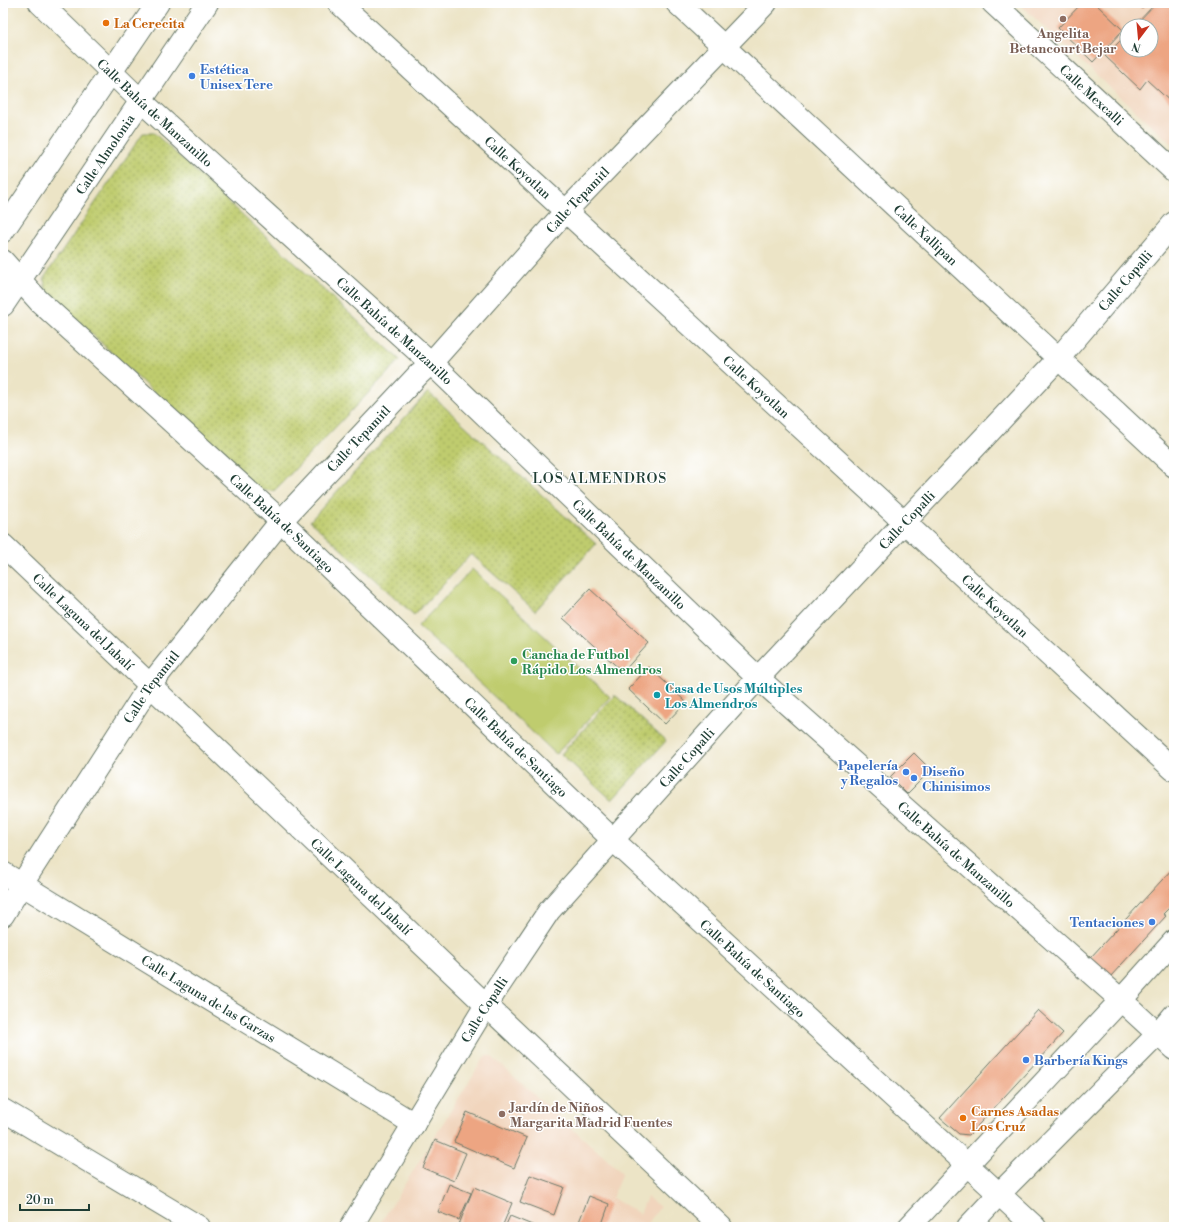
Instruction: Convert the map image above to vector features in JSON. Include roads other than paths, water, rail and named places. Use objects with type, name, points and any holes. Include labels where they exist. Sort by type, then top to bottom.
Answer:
[{"type":"street","name":"Calle Bahía de Manzanillo","points":[[40,3],[140,100],[431,363],[758,678],[1121,1000],[1174,1049]]},
{"type":"street","points":[[3,231],[158,3]]},
{"type":"street","name":"Calle Almolonia","points":[[3,305],[140,100],[207,3]]},
{"type":"street","name":"Calle Koyotlan","points":[[339,3],[1174,770]]},
{"type":"street","name":"Calle Xallipan","points":[[677,3],[1174,466]]},
{"type":"street","name":"Calle Tepamitl","points":[[3,915],[150,685],[281,521],[431,363],[566,211],[725,48],[766,3]]},
{"type":"street","name":"Calle Mexcalli","points":[[993,3],[1174,171]]},
{"type":"street","name":"Calle Copalli","points":[[351,1227],[486,1005],[549,911],[758,678],[1058,359],[1174,223]]},
{"type":"street","name":"Calle Bahía de Santiago","points":[[3,262],[39,301],[281,521],[612,839],[1035,1227]]},
{"type":"street","name":"Calle Laguna del Jabalí","points":[[3,545],[721,1227]]},
{"type":"street","name":"Calle Laguna de las Garzas","points":[[3,873],[414,1124]]},
{"type":"street","points":[[909,1227],[1121,1000],[1174,941]]},
{"type":"street","points":[[968,1227],[1158,1034],[1174,1015]]},
{"type":"street","points":[[3,1110],[199,1227]]},
{"type":"place","name":"Angelita Betancourt Bejar","points":[[1063,19]]},
{"type":"place","name":"La Cerecita","points":[[106,23]]},
{"type":"place","name":"Estética Unisex Tere","points":[[192,76]]},
{"type":"place","name":"Cancha de Futbol Rápido Los Almendros","points":[[514,661]]},
{"type":"place","name":"Casa de Usos Múltiples Los Almendros","points":[[657,695]]},
{"type":"place","name":"Papelería y Regalos","points":[[906,772]]},
{"type":"place","name":"Diseño Chinisimos","points":[[914,778]]},
{"type":"place","name":"Tentaciones","points":[[1152,922]]},
{"type":"place","name":"Barbería Kings","points":[[1026,1060]]},
{"type":"place","name":"Jardín de Niños Margarita Madrid Fuentes","points":[[502,1114]]},
{"type":"place","name":"Carnes Asadas Los Cruz","points":[[963,1118]]},
{"type":"district","name":"LOS ALMENDROS","points":[[600,478]]}]
